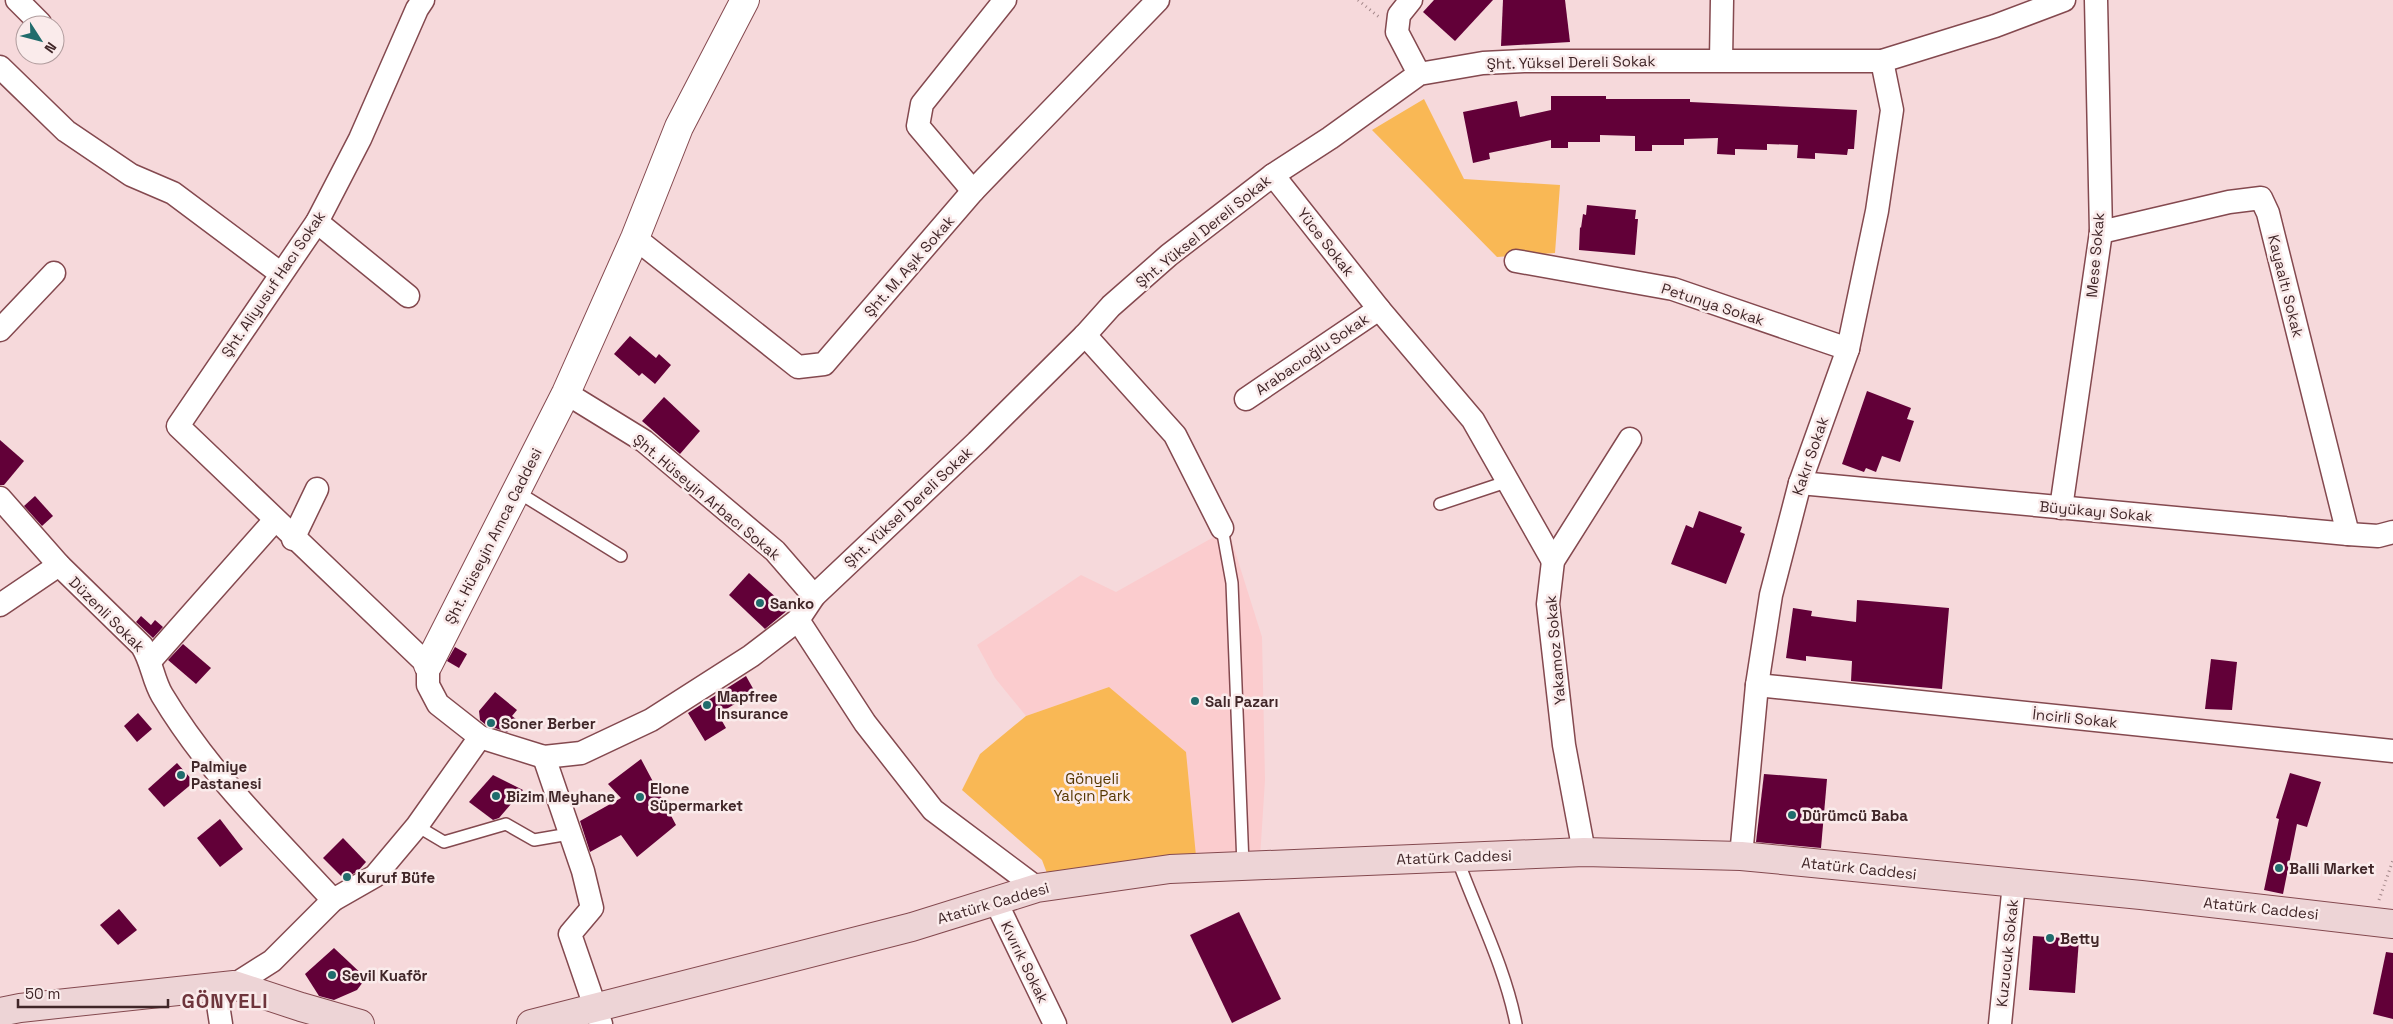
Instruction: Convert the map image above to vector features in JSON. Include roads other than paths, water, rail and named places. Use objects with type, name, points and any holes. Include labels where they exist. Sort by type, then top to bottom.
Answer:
[{"type":"main road","name":"Atatürk Caddesi","points":[[532,1024],[598,1015],[641,998],[912,927],[1037,888],[1170,869],[1584,852],[1741,856],[2382,922]]},
{"type":"main road","points":[[0,1012],[225,985],[360,1024]]},
{"type":"street","points":[[17,0],[32,15]]},
{"type":"street","name":"Şht. Hüseyin Amca Caddesi","points":[[428,665],[566,393],[635,238],[680,127],[745,0]]},
{"type":"street","points":[[973,191],[918,126],[922,104],[1005,0]]},
{"type":"street","name":"Şht. M. Aşık Sokak","points":[[635,238],[798,367],[824,364],[973,191],[1158,0]]},
{"type":"street","points":[[1410,0],[1399,15],[1397,32],[1406,53],[1419,74]]},
{"type":"street","points":[[1721,60],[1722,0]]},
{"type":"street","name":"Şht. Yüksel Dereli Sokak","points":[[480,737],[544,757],[581,753],[651,720],[751,656],[798,620],[814,596],[970,449],[1085,335],[1111,306],[1169,255],[1273,175],[1330,138],[1419,74],[1483,63],[1524,61],[1882,61],[1995,26],[2064,0]]},
{"type":"street","name":"Mese Sokak","points":[[2061,508],[2101,232],[2096,0]]},
{"type":"street","name":"Şht. Aliyusuf Hacı Sokak","points":[[275,520],[178,426],[280,273],[317,222],[360,139],[417,3]]},
{"type":"street","name":"Kakır Sokak","points":[[1741,856],[1757,685],[1771,595],[1800,483],[1848,349],[1877,211],[1892,110],[1882,61]]},
{"type":"street","points":[[0,67],[66,131],[132,175],[173,192],[280,273]]},
{"type":"street","name":"Yüce Sokak","points":[[1273,175],[1379,309],[1472,420],[1509,481]]},
{"type":"street","name":"Kayaaltı Sokak","points":[[2101,232],[2229,202],[2261,198],[2268,213],[2348,534]]},
{"type":"street","points":[[317,222],[408,296]]},
{"type":"street","name":"Petunya Sokak","points":[[1516,261],[1673,288],[1848,349]]},
{"type":"street","points":[[0,330],[54,273]]},
{"type":"street","name":"Arabacıoğlu Sokak","points":[[1246,399],[1379,309]]},
{"type":"street","points":[[1085,335],[1175,435],[1222,528]]},
{"type":"street","name":"Şht. Hüseyin Arbacı Sokak","points":[[566,393],[644,441],[775,551],[814,596]]},
{"type":"street","name":"Yakamoz Sokak","points":[[1584,852],[1564,745],[1548,604],[1552,561],[1630,439]]},
{"type":"street","points":[[1509,481],[1552,561]]},
{"type":"street","name":"Büyükayı Sokak","points":[[1800,483],[2348,534],[2378,536],[2393,532]]},
{"type":"street","points":[[293,539],[317,489]]},
{"type":"street","name":"Düzenli Sokak","points":[[0,498],[59,565],[142,646],[151,660],[162,694],[224,782],[333,900]]},
{"type":"street","points":[[151,660],[275,520],[428,665],[428,685],[438,704],[480,737],[417,826],[375,876],[333,900],[272,961],[225,985],[222,1024]]},
{"type":"street","points":[[0,605],[59,565]]},
{"type":"street","points":[[798,620],[864,723],[933,810],[1037,888]]},
{"type":"street","name":"İncirli Sokak","points":[[1757,685],[2393,751]]},
{"type":"street","points":[[544,757],[583,871],[592,908],[570,934],[598,1015]]},
{"type":"street","name":"Kuzucuk Sokak","points":[[2000,1024],[2014,883]]},
{"type":"street","name":"Kıvırık Sokak","points":[[995,900],[1055,1024]]},
{"type":"lane","points":[[1440,504],[1509,481]]},
{"type":"lane","points":[[516,491],[621,556]]},
{"type":"lane","points":[[1222,528],[1232,583],[1243,865]]},
{"type":"lane","points":[[417,826],[444,842],[506,824],[534,840],[569,834]]},
{"type":"lane","points":[[1456,857],[1492,947],[1512,1006],[1516,1024]]},
{"type":"place","name":"Sanko","points":[[760,603]]},
{"type":"place","name":"Salı Pazarı","points":[[1195,701]]},
{"type":"place","name":"Mapfree Insurance","points":[[707,705]]},
{"type":"place","name":"Soner Berber","points":[[491,723]]},
{"type":"place","name":"Palmiye Pastanesi","points":[[181,775]]},
{"type":"place","name":"Bizim Meyhane","points":[[496,796]]},
{"type":"place","name":"Elone Süpermarket","points":[[640,797]]},
{"type":"place","name":"Dürümcü Baba","points":[[1792,815]]},
{"type":"place","name":"Balli Market","points":[[2279,868]]},
{"type":"place","name":"Kuruf Büfe","points":[[347,877]]},
{"type":"place","name":"Betty","points":[[2050,938]]},
{"type":"place","name":"Sevil Kuaför","points":[[332,975]]},
{"type":"district","name":"GÖNYELI","points":[[225,1001]]},
{"type":"park label","name":"Gönyeli Yalçın Park","points":[[1092,786]]}]
